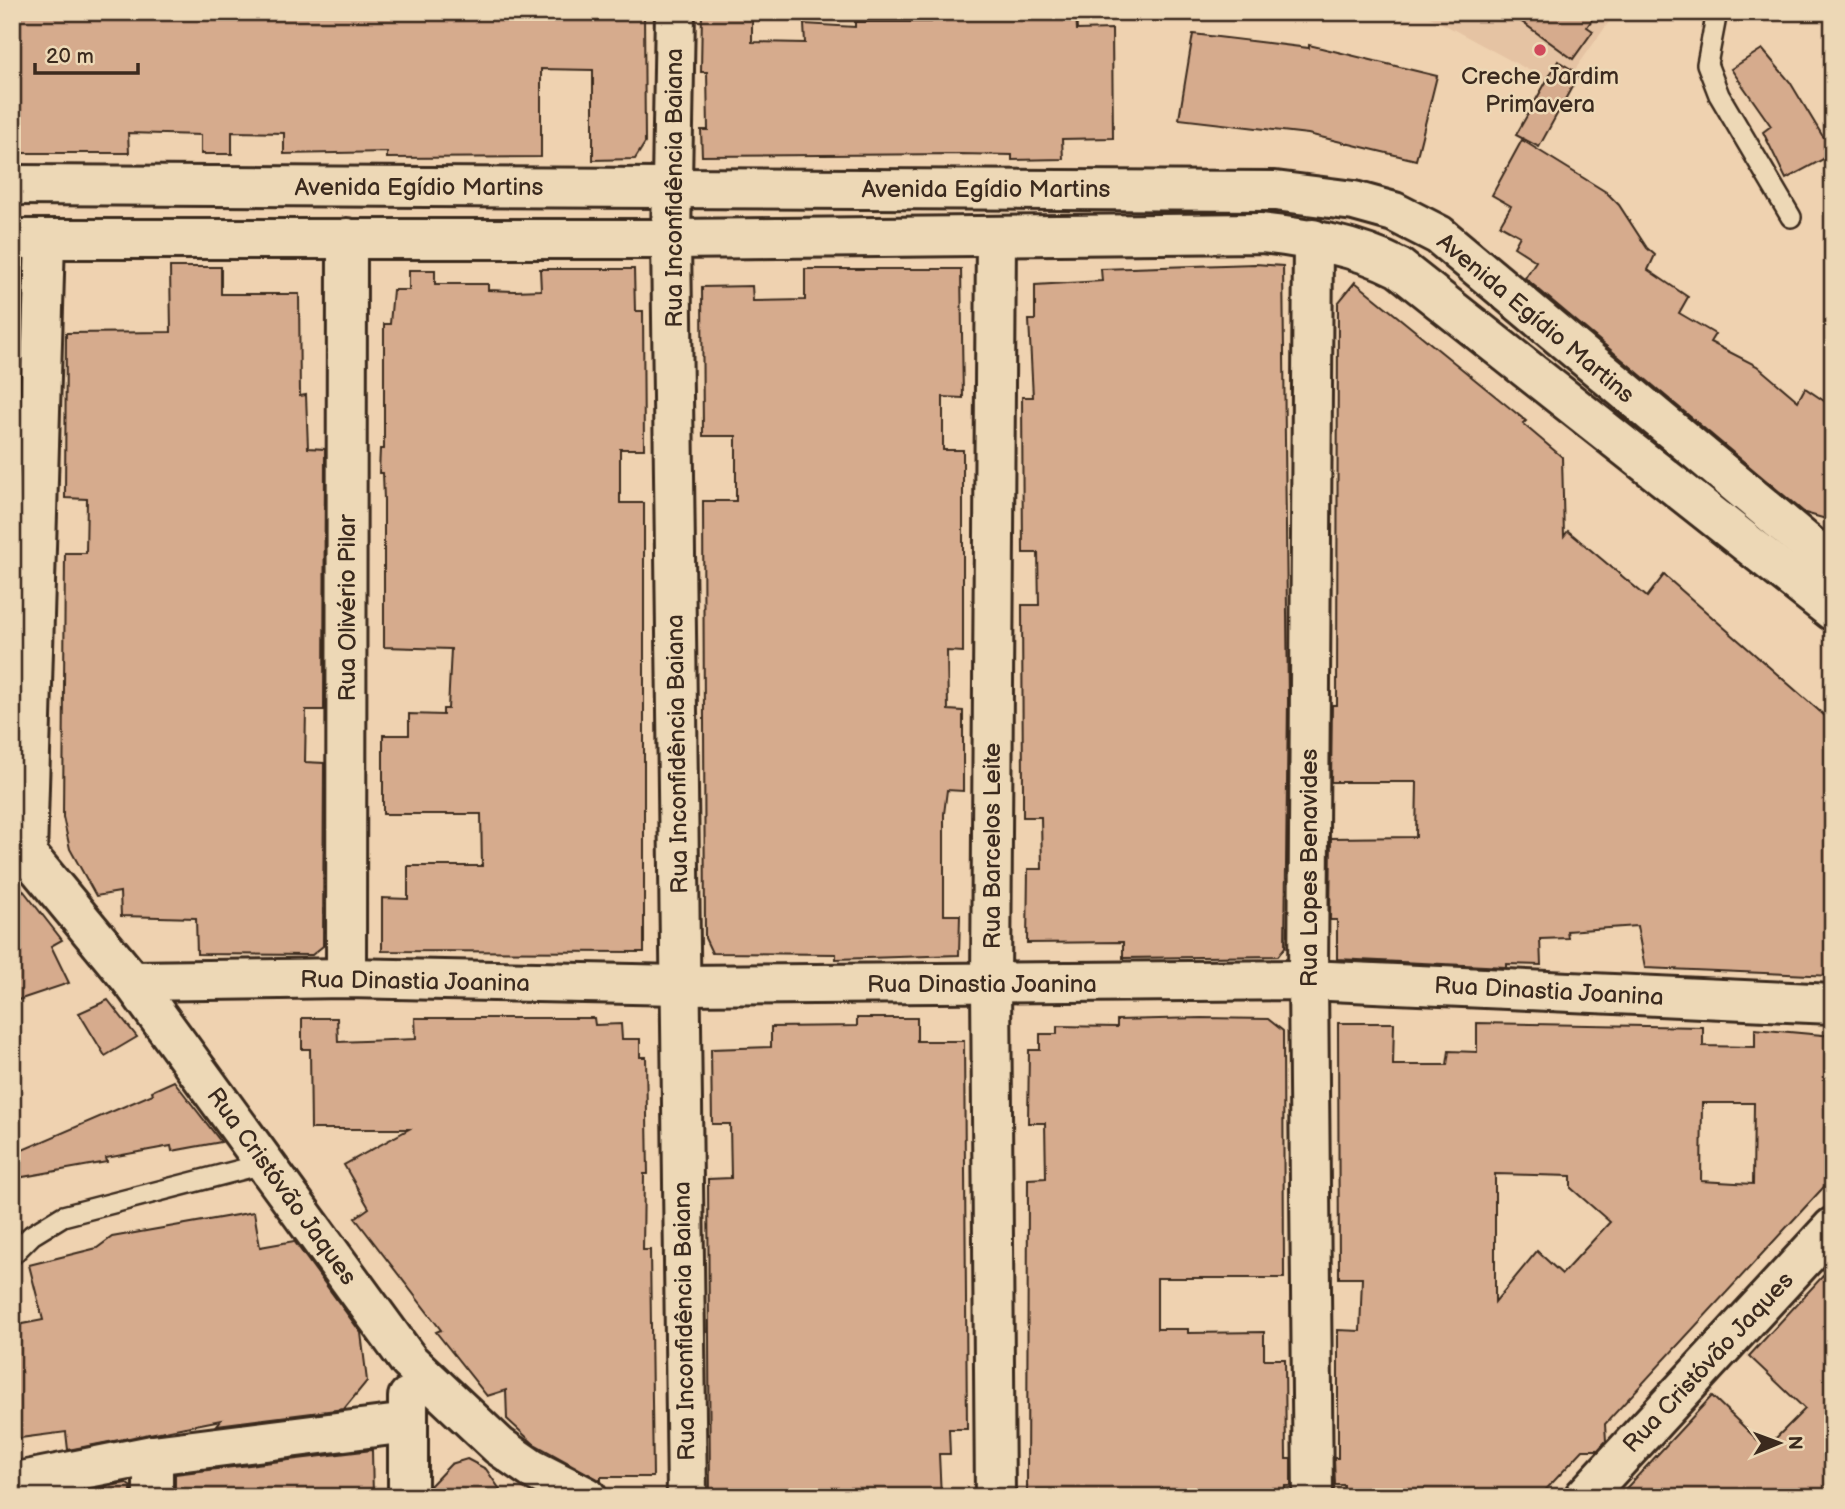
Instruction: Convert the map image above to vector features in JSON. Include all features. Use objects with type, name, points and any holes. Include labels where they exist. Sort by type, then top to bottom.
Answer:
[{"type":"street","name":"Rua Inconfidência Baiana","points":[[675,12],[671,239],[687,1497]]},
{"type":"street","name":"Avenida Egídio Martins","points":[[12,184],[1275,191],[1354,201],[1395,212],[1439,235],[1833,565]]},
{"type":"street","name":"Avenida Egídio Martins","points":[[28,240],[671,239],[1261,233],[1313,239],[1367,251],[1399,268],[1833,611]]},
{"type":"street","name":"Rua Barcelos Leite","points":[[995,1497],[991,984],[996,236]]},
{"type":"street","name":"Rua Olivério Pilar","points":[[346,978],[347,238]]},
{"type":"street","name":"Rua Lopes Benavides","points":[[1312,1497],[1308,980],[1313,239]]},
{"type":"street","points":[[20,846],[28,240]]},
{"type":"street","name":"Rua Cristóvão Jaques","points":[[20,846],[132,981],[409,1361],[499,1446],[532,1469],[587,1497]]},
{"type":"street","name":"Rua Dinastia Joanina","points":[[132,981],[346,978],[680,985],[1308,980],[1833,1004]]},
{"type":"street","name":"Rua Cristóvão Jaques","points":[[1584,1497],[1833,1227]]},
{"type":"street","points":[[408,1497],[409,1361]]},
{"type":"street","points":[[12,1483],[153,1455],[408,1423]]},
{"type":"street","points":[[153,1455],[153,1497]]},
{"type":"lane","points":[[1717,12],[1707,64],[1719,95],[1791,217]]},
{"type":"lane","points":[[12,1255],[32,1236],[63,1216],[267,1163]]},
{"type":"shaded area","name":"Creche Jardim Primavera","points":[[1421,12],[1616,12],[1562,88]]},
{"type":"building","points":[[12,12],[644,12],[645,143],[635,159],[593,160],[593,70],[541,69],[541,157],[387,158],[387,152],[284,154],[284,133],[232,132],[232,154],[201,154],[201,135],[128,133],[129,153],[12,153]]},
{"type":"building","points":[[702,12],[752,12],[752,42],[805,43],[804,24],[855,27],[855,22],[931,22],[930,12],[1076,12],[1077,30],[1112,29],[1113,138],[1062,139],[1063,159],[1012,160],[1012,155],[959,154],[702,156],[701,130],[708,130],[707,72],[701,72]]},
{"type":"building","points":[[1508,12],[1597,12],[1587,27],[1593,31],[1573,59]]},
{"type":"building","points":[[1193,34],[1309,48],[1309,45],[1437,76],[1416,160],[1308,134],[1179,119]]},
{"type":"building","points":[[1762,49],[1790,82],[1822,135],[1833,144],[1833,154],[1786,179],[1763,132],[1771,126],[1731,69]]},
{"type":"building","points":[[1558,61],[1579,74],[1539,147],[1516,135]]},
{"type":"building","points":[[1522,140],[1606,192],[1619,205],[1647,248],[1655,255],[1648,270],[1688,297],[1679,313],[1715,334],[1710,342],[1757,366],[1798,401],[1805,388],[1833,407],[1833,521],[1805,513],[1525,278],[1536,261],[1514,247],[1520,236],[1500,225],[1511,206],[1492,195]]},
{"type":"building","points":[[1255,264],[1283,266],[1288,700],[1285,947],[1278,956],[1123,958],[1123,942],[1027,943],[1028,869],[1042,869],[1041,817],[1023,817],[1022,605],[1039,605],[1038,553],[1023,553],[1022,397],[1033,397],[1029,320],[1035,320],[1035,285],[1102,281],[1101,269]]},
{"type":"building","points":[[170,267],[221,267],[221,294],[299,294],[300,396],[306,395],[308,448],[325,449],[324,710],[306,710],[305,762],[324,763],[323,946],[312,955],[197,954],[196,918],[121,916],[120,892],[96,896],[70,849],[63,817],[65,553],[86,553],[87,499],[65,498],[66,333],[171,332]]},
{"type":"building","points":[[540,269],[634,269],[635,311],[643,311],[644,449],[620,449],[620,503],[644,503],[644,952],[382,951],[382,898],[408,899],[408,866],[482,866],[481,814],[383,814],[383,735],[409,735],[409,714],[443,715],[443,709],[448,709],[451,649],[384,647],[384,500],[383,473],[379,473],[380,449],[384,449],[384,324],[390,324],[393,290],[409,290],[409,270],[435,270],[435,284],[488,284],[488,290],[514,291],[541,290]]},
{"type":"building","points":[[805,269],[961,269],[963,398],[943,397],[943,450],[963,450],[963,652],[947,651],[948,710],[963,711],[963,791],[947,790],[944,814],[944,915],[960,915],[959,955],[836,959],[836,954],[712,953],[705,938],[703,501],[736,501],[736,436],[703,436],[702,287],[752,286],[753,301],[805,300]]},
{"type":"building","points":[[1355,282],[1526,421],[1523,424],[1562,457],[1564,536],[1568,531],[1647,597],[1664,575],[1833,723],[1833,976],[1645,968],[1637,926],[1567,931],[1568,938],[1540,939],[1541,965],[1506,964],[1506,967],[1337,959],[1337,920],[1330,920],[1331,838],[1416,837],[1417,782],[1331,782],[1332,705],[1337,705],[1338,303]]},
{"type":"building","points":[[12,876],[62,940],[51,946],[69,983],[12,1002]]},
{"type":"building","points":[[108,1000],[137,1037],[105,1056],[79,1013]]},
{"type":"building","points":[[302,1018],[337,1018],[338,1042],[416,1039],[415,1018],[594,1018],[595,1025],[621,1024],[622,1039],[640,1039],[640,1057],[646,1057],[648,1174],[644,1174],[643,1250],[650,1250],[653,1477],[601,1477],[601,1481],[534,1444],[507,1419],[506,1390],[487,1396],[436,1332],[441,1330],[355,1218],[369,1208],[344,1165],[409,1129],[311,1129],[310,1049],[302,1049]]},
{"type":"building","points":[[857,1018],[917,1018],[917,1041],[964,1041],[967,1429],[949,1429],[950,1454],[939,1454],[941,1497],[710,1497],[708,1179],[731,1178],[730,1124],[712,1124],[711,1049],[771,1047],[771,1027],[857,1026]]},
{"type":"building","points":[[1268,1019],[1283,1031],[1284,1278],[1157,1278],[1157,1329],[1188,1329],[1188,1333],[1264,1332],[1264,1359],[1285,1359],[1286,1459],[1291,1459],[1291,1486],[1285,1486],[1285,1497],[1027,1497],[1028,1179],[1046,1178],[1045,1123],[1028,1123],[1029,1050],[1040,1050],[1040,1034],[1057,1034],[1057,1026],[1117,1027],[1117,1020]]},
{"type":"building","points":[[1338,1023],[1394,1023],[1393,1065],[1447,1065],[1449,1051],[1477,1052],[1477,1023],[1703,1027],[1703,1046],[1755,1047],[1755,1029],[1833,1036],[1833,1177],[1605,1424],[1606,1441],[1598,1450],[1583,1450],[1539,1497],[1344,1497],[1344,1485],[1335,1485],[1334,1458],[1338,1458],[1338,1330],[1360,1331],[1362,1278],[1339,1278]],"holes":[[[1702,1103],[1754,1103],[1753,1184],[1701,1181]],[[1495,1174],[1571,1176],[1571,1188],[1610,1222],[1562,1274],[1537,1251],[1495,1302]]]},
{"type":"building","points":[[174,1081],[221,1142],[172,1151],[171,1146],[106,1158],[107,1162],[17,1178],[13,1154],[153,1094],[152,1091]]},
{"type":"building","points":[[254,1212],[260,1247],[294,1241],[361,1333],[367,1381],[344,1409],[217,1425],[221,1420],[68,1450],[66,1432],[12,1439],[12,1326],[43,1320],[29,1265],[97,1248],[112,1237]]},
{"type":"building","points":[[1833,1265],[1833,1482],[1818,1497],[1618,1497],[1712,1396],[1766,1448],[1805,1409],[1749,1356]]},
{"type":"building","points":[[372,1450],[373,1497],[175,1497],[175,1474]]},
{"type":"building","points":[[467,1459],[486,1469],[505,1497],[430,1497],[430,1486],[451,1464]]},
{"type":"building","points":[[126,1483],[131,1487],[131,1497],[74,1497],[74,1493]]},
{"type":"place","name":"Creche Jardim Primavera","points":[[1540,50]]}]
